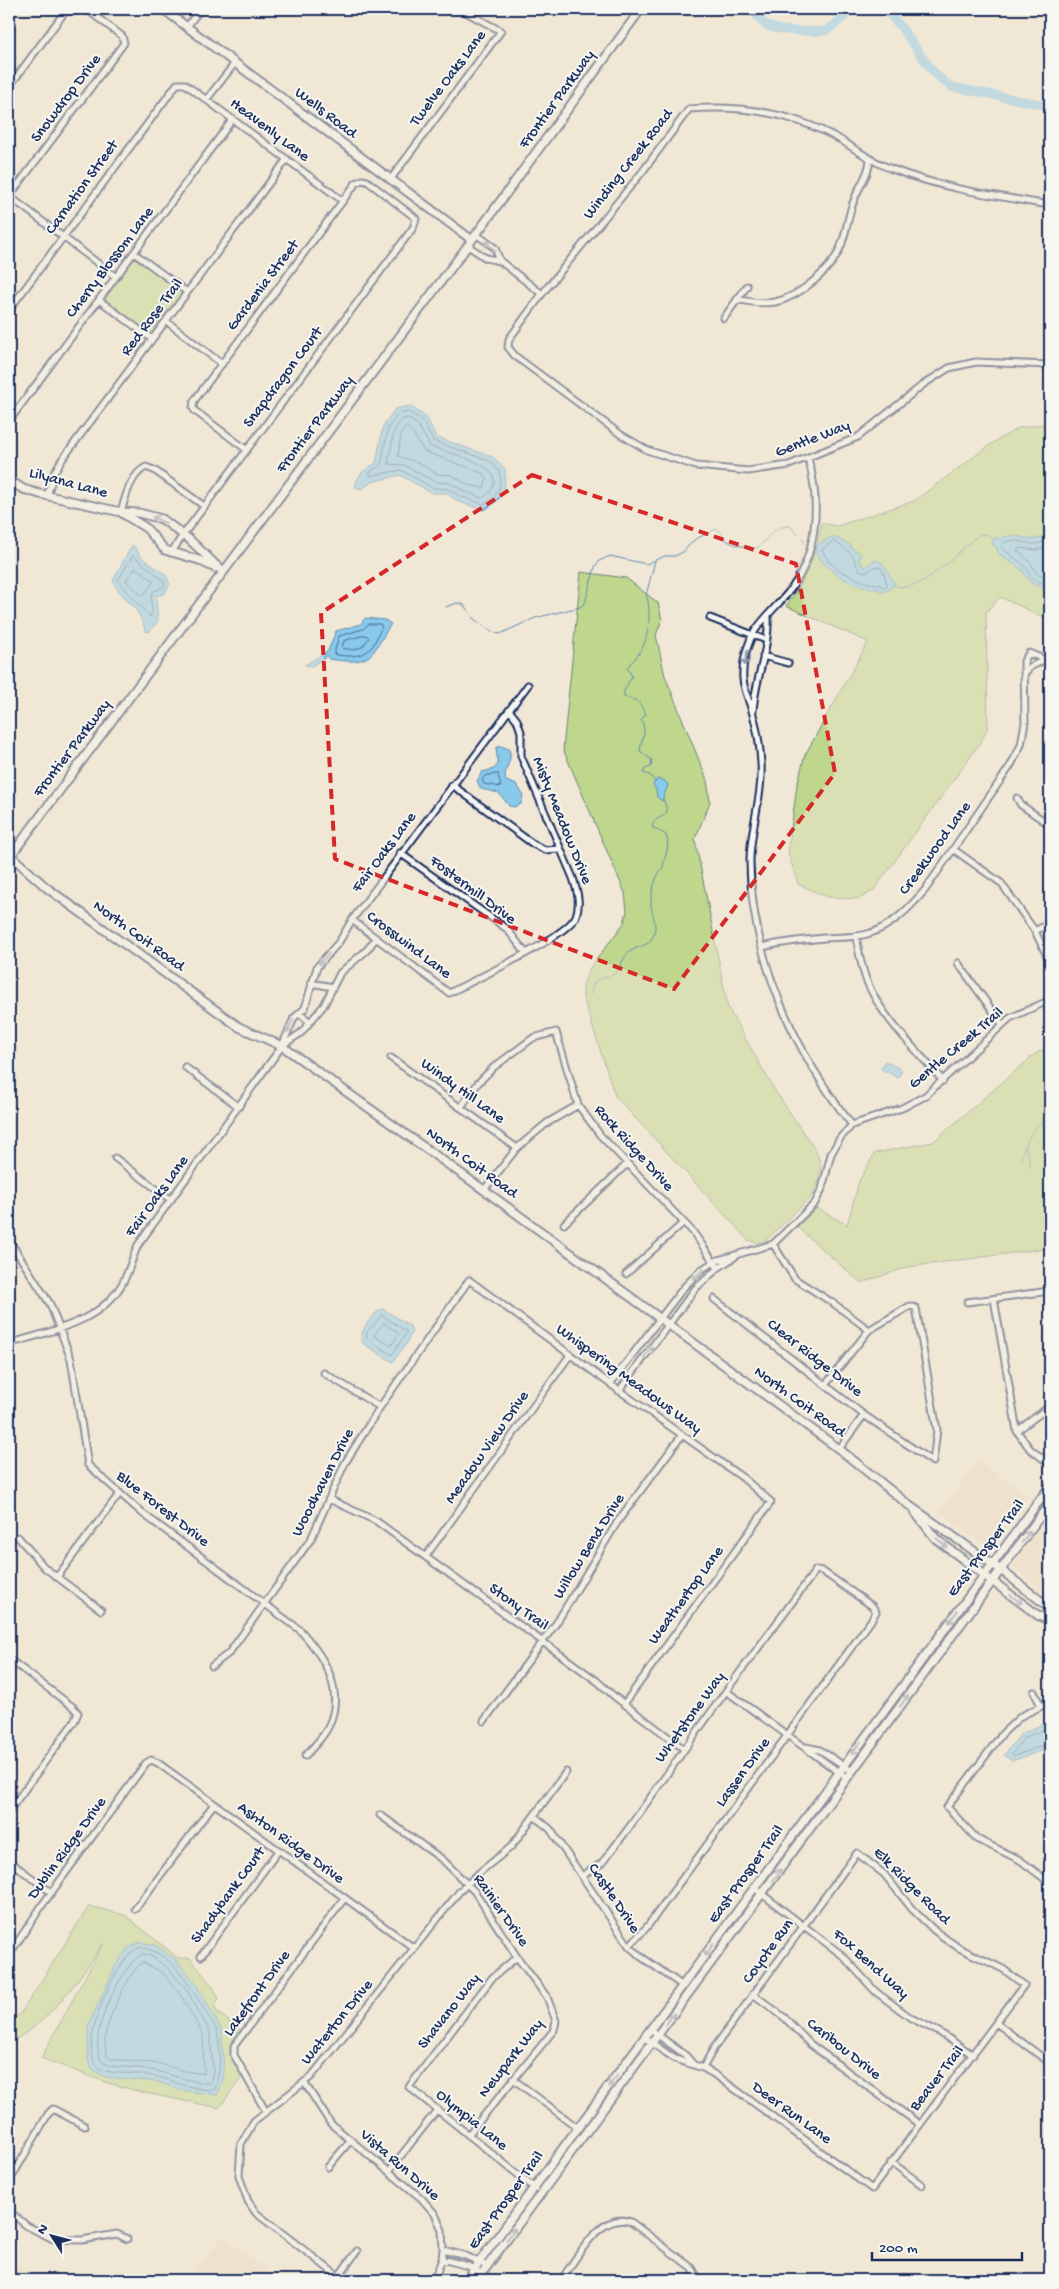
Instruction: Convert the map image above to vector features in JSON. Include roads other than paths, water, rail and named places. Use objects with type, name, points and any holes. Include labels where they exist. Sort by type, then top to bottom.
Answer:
[{"type":"street","points":[[9,87],[67,9]]},
{"type":"street","name":"Snowdrop Drive","points":[[9,197],[124,43],[124,38],[86,9]]},
{"type":"street","name":"Wells Road","points":[[163,9],[472,240]]},
{"type":"street","points":[[187,27],[200,9]]},
{"type":"street","name":"Twelve Oaks Lane","points":[[390,180],[501,31],[460,9]]},
{"type":"street","name":"Frontier Parkway","points":[[9,856],[472,240],[641,9]]},
{"type":"street","points":[[207,99],[235,63]]},
{"type":"street","name":"Heavenly Lane","points":[[180,83],[186,84],[207,99],[342,201]]},
{"type":"street","name":"Carnation Street","points":[[9,310],[175,85],[180,83]]},
{"type":"street","name":"Winding Creek Road","points":[[508,347],[509,339],[542,294],[643,171],[689,108],[757,110],[782,116],[809,125],[838,139],[870,160],[922,180],[1050,204]]},
{"type":"street","name":"Cherry Blossom Lane","points":[[9,421],[233,119]]},
{"type":"street","name":"Red Rose Trail","points":[[47,496],[57,467],[287,160]]},
{"type":"street","points":[[737,300],[776,302],[804,288],[822,274],[841,248],[854,199],[869,170],[870,160]]},
{"type":"street","name":"Gardenia Street","points":[[247,450],[193,408],[194,401],[342,201],[359,181],[367,182],[416,219]]},
{"type":"street","points":[[9,197],[116,277]]},
{"type":"street","name":"Snapdragon Court","points":[[172,552],[204,506],[413,228],[416,219]]},
{"type":"street","points":[[472,240],[486,258],[500,260]]},
{"type":"street","points":[[472,240],[495,248],[500,260],[542,294]]},
{"type":"street","points":[[134,253],[187,292]]},
{"type":"street","points":[[724,318],[747,286]]},
{"type":"street","points":[[99,300],[152,339]]},
{"type":"street","points":[[166,321],[222,364]]},
{"type":"street","name":"Gentle Way","points":[[508,347],[516,356],[620,434],[647,450],[696,466],[748,471],[789,465],[858,437],[924,384],[949,368],[976,362],[1050,365]]},
{"type":"street","points":[[610,1384],[684,1287],[715,1260],[772,1244],[815,1203],[822,1189],[831,1154],[840,1138],[852,1124],[827,1092],[789,1023],[762,947],[753,912],[750,859],[761,764],[753,713],[742,676],[751,636],[798,578],[812,542],[816,508],[808,458]]},
{"type":"street","points":[[121,512],[130,485],[142,468],[146,467],[154,470],[204,506]]},
{"type":"street","name":"Lilyana Lane","points":[[9,480],[23,489],[47,496],[162,519],[183,535],[223,572]]},
{"type":"street","name":"Lilyana Lane","points":[[121,512],[146,528],[165,550],[199,560],[223,572]]},
{"type":"street","points":[[753,713],[754,694],[769,629],[768,616]]},
{"type":"street","points":[[710,618],[751,636],[766,640]]},
{"type":"street","name":"Creekwood Lane","points":[[762,947],[788,941],[856,936],[876,931],[894,920],[911,906],[925,890],[954,849],[1011,765],[1021,745],[1025,722],[1024,661],[1030,653],[1047,661]]},
{"type":"street","points":[[763,656],[788,663]]},
{"type":"street","points":[[1024,675],[1030,667],[1047,661]]},
{"type":"street","name":"Fair Oaks Lane","points":[[9,1344],[60,1328],[92,1315],[114,1296],[126,1278],[138,1245],[282,1046],[290,1025],[305,1008],[317,967],[339,942],[352,920],[400,853],[528,685]]},
{"type":"street","name":"Misty Meadow Drive","points":[[450,993],[556,936],[575,917],[579,899],[573,878],[521,756],[521,732],[518,720],[509,710]]},
{"type":"street","points":[[452,785],[533,844],[545,850],[559,848]]},
{"type":"street","points":[[1017,798],[1021,804],[1050,825]]},
{"type":"street","points":[[954,849],[1001,883],[1035,931],[1050,962]]},
{"type":"street","name":"Fostermill Drive","points":[[400,853],[507,929],[525,952]]},
{"type":"street","name":"North Coit Road","points":[[9,856],[47,888],[240,1027],[282,1046],[484,1190],[838,1449],[910,1506],[1001,1570],[1050,1608]]},
{"type":"street","name":"Crosswind Lane","points":[[352,920],[450,993]]},
{"type":"street","points":[[1035,931],[1050,923]]},
{"type":"street","points":[[856,936],[861,964],[875,998],[943,1081]]},
{"type":"street","name":"Fair Oaks Lane","points":[[282,1046],[301,1033],[324,1005],[340,972],[368,950],[376,938]]},
{"type":"street","points":[[958,963],[1002,1024]]},
{"type":"street","points":[[311,983],[333,987]]},
{"type":"street","name":"Gentle Creek Trail","points":[[852,1124],[902,1108],[925,1096],[1002,1024],[1010,1018],[1050,1000]]},
{"type":"street","points":[[299,1013],[310,1022]]},
{"type":"street","name":"Rock Ridge Drive","points":[[461,1107],[478,1083],[494,1067],[533,1038],[556,1032],[578,1105],[600,1136],[694,1232],[715,1260],[718,1268]]},
{"type":"street","name":"Windy Hill Lane","points":[[391,1058],[517,1148]]},
{"type":"street","points":[[185,1067],[239,1107]]},
{"type":"street","points":[[484,1190],[517,1148],[547,1123],[578,1105]]},
{"type":"street","points":[[115,1158],[172,1200]]},
{"type":"street","points":[[564,1224],[627,1164]]},
{"type":"street","points":[[626,1274],[683,1222]]},
{"type":"street","name":"Blue Forest Drive","points":[[9,1240],[45,1295],[71,1358],[88,1465],[142,1513],[300,1630],[319,1652],[336,1692],[329,1726],[305,1756]]},
{"type":"street","points":[[772,1244],[795,1279],[833,1303],[869,1330]]},
{"type":"street","points":[[619,1391],[695,1289],[718,1268],[741,1253]]},
{"type":"street","name":"Whispering Meadows Way","points":[[469,1280],[619,1391],[743,1478],[771,1502]]},
{"type":"street","name":"Woodhaven Drive","points":[[212,1666],[229,1653],[311,1539],[345,1463],[380,1407],[469,1280]]},
{"type":"street","points":[[966,1302],[1050,1291]]},
{"type":"street","name":"Clear Ridge Drive","points":[[714,1298],[770,1340],[784,1355],[826,1384],[864,1415],[838,1449]]},
{"type":"street","points":[[994,1298],[1017,1431],[1030,1449],[1050,1464]]},
{"type":"street","points":[[826,1384],[869,1330],[910,1306],[916,1308],[937,1430],[933,1462],[864,1415]]},
{"type":"street","name":"Meadow View Drive","points":[[426,1556],[570,1355]]},
{"type":"street","points":[[324,1372],[380,1407]]},
{"type":"street","points":[[1017,1431],[1050,1406]]},
{"type":"street","name":"Willow Bend Drive","points":[[484,1721],[574,1597],[618,1521],[682,1435]]},
{"type":"street","name":"East Prosper Trail","points":[[466,2280],[1050,1486]]},
{"type":"street","points":[[57,1577],[120,1494]]},
{"type":"street","name":"Stony Trail","points":[[328,1499],[376,1521],[426,1556],[597,1681],[684,1749]]},
{"type":"street","name":"Weathertop Lane","points":[[624,1704],[771,1502]]},
{"type":"street","name":"East Prosper Trail","points":[[477,2280],[733,1932],[763,1895],[1050,1503]]},
{"type":"street","name":"North Coit Road","points":[[910,1506],[936,1540],[1039,1616],[1050,1620]]},
{"type":"street","points":[[18,1537],[45,1568],[101,1610]]},
{"type":"street","name":"Lassen Drive","points":[[629,1946],[647,1927],[876,1612],[872,1606],[830,1576],[816,1570]]},
{"type":"street","name":"Whetstone Way","points":[[582,1876],[602,1864],[726,1691],[816,1570]]},
{"type":"street","points":[[9,1668],[11,1661],[74,1707],[78,1712],[74,1722],[9,1811]]},
{"type":"street","points":[[726,1691],[847,1778]]},
{"type":"street","points":[[1034,1692],[1041,1706]]},
{"type":"street","points":[[1050,1702],[1021,1716],[1002,1734],[947,1807],[977,1839],[1020,1860],[1050,1883]]},
{"type":"street","points":[[805,1747],[820,1750],[852,1771]]},
{"type":"street","name":"Ashton Ridge Drive","points":[[151,1760],[158,1763],[414,1948]]},
{"type":"street","name":"Dublin Ridge Drive","points":[[9,1955],[51,1892],[146,1763],[151,1760]]},
{"type":"street","name":"Waterton Drive","points":[[340,2278],[256,2213],[248,2201],[239,2176],[241,2144],[254,2121],[265,2110],[311,2077],[467,1884],[511,1847],[566,1772]]},
{"type":"street","points":[[135,1909],[214,1804]]},
{"type":"street","name":"Rainier Drive","points":[[380,1815],[443,1860],[467,1884],[489,1911],[517,1957],[547,1997],[556,2021]]},
{"type":"street","name":"Castle Drive","points":[[534,1816],[550,1829],[629,1946],[683,1986]]},
{"type":"street","name":"Shadybank Court","points":[[201,1956],[278,1851]]},
{"type":"street","name":"Coyote Run","points":[[702,2068],[714,2048],[857,1853]]},
{"type":"street","name":"Elk Ridge Road","points":[[857,1853],[884,1874],[912,1909],[935,1931],[959,1948],[1003,1969],[1024,1985]]},
{"type":"street","points":[[9,1862],[51,1892]]},
{"type":"street","name":"Fox Bend Way","points":[[754,1888],[842,1955],[876,1992],[912,2018],[939,2032],[973,2055]]},
{"type":"street","name":"Lakefront Drive","points":[[265,2110],[234,2055],[234,2046],[344,1899]]},
{"type":"street","name":"Shavano Way","points":[[409,2087],[492,1978],[517,1957]]},
{"type":"street","name":"Beaver Trail","points":[[872,2189],[1024,1985]]},
{"type":"street","name":"Caribou Drive","points":[[753,1994],[785,2018],[810,2044],[919,2124]]},
{"type":"street","name":"Newpark Way","points":[[468,2135],[554,2030],[556,2021]]},
{"type":"street","points":[[996,2023],[1050,2063]]},
{"type":"street","name":"Deer Run Lane","points":[[651,2030],[685,2055],[693,2064]]},
{"type":"street","name":"Deer Run Lane","points":[[645,2038],[675,2059],[702,2068],[733,2087],[872,2189]]},
{"type":"street","points":[[513,2080],[578,2128]]},
{"type":"street","name":"Vista Run Drive","points":[[304,2082],[331,2124],[421,2198],[435,2214],[442,2230],[443,2250],[442,2259],[434,2280]]},
{"type":"street","name":"Olympia Lane","points":[[409,2087],[541,2192]]},
{"type":"street","points":[[9,2182],[48,2114],[53,2109],[85,2126]]},
{"type":"street","points":[[388,2171],[438,2110]]},
{"type":"street","points":[[328,2168],[350,2141]]},
{"type":"street","points":[[891,2162],[922,2185]]},
{"type":"street","points":[[9,2211],[27,2226],[53,2239],[82,2240],[117,2234],[127,2239]]},
{"type":"street","points":[[561,2280],[602,2225],[621,2219],[631,2222],[692,2268],[699,2280]]},
{"type":"street","points":[[443,2250],[456,2252],[487,2266]]},
{"type":"street","points":[[340,2278],[358,2251]]},
{"type":"street","points":[[442,2259],[474,2269],[482,2274]]},
{"type":"water","points":[[410,406],[427,418],[436,437],[493,457],[505,469],[504,489],[495,502],[484,510],[459,502],[446,493],[432,493],[400,475],[372,482],[362,489],[355,487],[362,473],[376,463],[383,426],[395,409]]},
{"type":"water","points":[[1050,534],[1050,591],[1031,583],[1021,569],[998,553],[997,548],[992,544],[995,537],[999,539],[1013,536],[1035,539]]},
{"type":"water","points":[[831,537],[835,537],[850,545],[851,549],[861,554],[859,560],[863,566],[866,567],[877,560],[881,562],[895,583],[894,585],[881,592],[878,589],[866,588],[852,583],[839,576],[824,564],[815,552],[817,545]]},
{"type":"water","points":[[133,545],[142,558],[165,574],[170,584],[164,594],[156,596],[158,621],[149,632],[145,631],[136,610],[113,582]]},
{"type":"water","points":[[365,618],[385,620],[391,624],[369,656],[355,661],[344,661],[329,659],[327,656],[312,666],[305,665],[328,651],[336,631],[361,624]]},
{"type":"water","points":[[501,746],[509,749],[510,754],[505,772],[506,781],[517,785],[523,795],[521,804],[514,807],[509,806],[499,793],[481,789],[477,781],[482,772],[494,769],[498,764],[496,748]]},
{"type":"water","points":[[657,779],[665,781],[668,785],[662,801],[657,797],[653,785]]},
{"type":"water","points":[[885,1061],[902,1070],[898,1078],[881,1069]]},
{"type":"water","points":[[383,1309],[410,1326],[412,1332],[407,1343],[393,1362],[365,1345],[361,1340],[368,1322]]},
{"type":"water","points":[[1050,1721],[1050,1748],[1012,1761],[1004,1755],[1021,1734]]},
{"type":"water","points":[[140,1942],[155,1945],[175,1959],[196,1984],[221,2029],[224,2071],[223,2082],[217,2095],[180,2090],[159,2082],[105,2077],[92,2069],[88,2060],[88,2026],[116,1965],[128,1948]]},
{"type":"waterway","points":[[754,9],[757,16],[768,26],[790,31],[825,31],[853,9]]},
{"type":"waterway","points":[[882,9],[901,27],[932,70],[952,87],[1050,106]]},
{"type":"waterway","points":[[446,607],[457,603],[463,604],[474,619],[492,632],[500,634],[535,618],[580,607],[585,603],[595,567],[599,561],[610,556],[646,564],[665,556],[675,556],[683,552],[694,540],[716,529],[731,543],[757,548],[778,528],[790,526],[808,546]]},
{"type":"waterway","points":[[893,585],[904,587],[928,578],[940,570],[980,534],[989,535],[993,540]]},
{"type":"waterway","points":[[655,561],[646,595],[649,616],[646,640],[640,652],[627,668],[632,676],[624,691],[624,697],[638,701],[646,714],[641,720],[644,732],[640,751],[652,760],[651,767],[645,769],[643,773],[650,775],[655,782]]},
{"type":"waterway","points":[[591,994],[592,987],[598,980],[615,974],[628,953],[647,944],[655,931],[651,897],[654,885],[663,867],[668,844],[666,835],[652,827],[654,821],[667,811],[663,799]]},
{"type":"waterway","points":[[1021,1160],[1026,1143],[1032,1132],[1045,1120],[1050,1123]]},
{"type":"waterway","points":[[1025,1145],[1030,1163],[1029,1168]]}]
